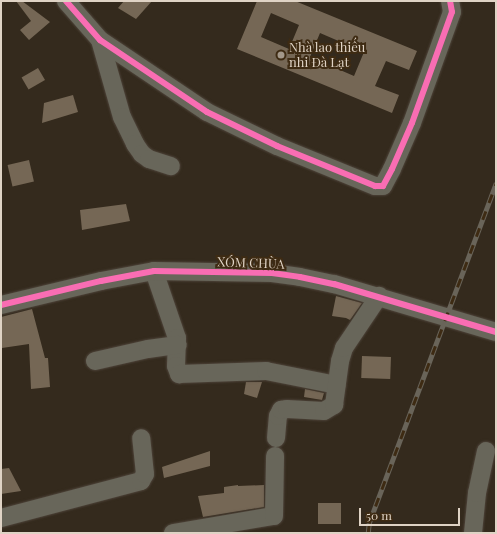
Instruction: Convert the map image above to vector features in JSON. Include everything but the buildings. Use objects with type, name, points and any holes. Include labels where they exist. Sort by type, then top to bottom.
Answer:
[{"type":"street","points":[[66,1],[100,40],[207,112],[277,146],[375,186],[383,186],[412,123],[452,12],[450,1]]},
{"type":"street","points":[[100,40],[122,117],[135,144],[142,154],[149,160],[171,166]]},
{"type":"street","points":[[154,272],[173,324],[178,345],[176,366],[179,374],[266,371],[337,385]]},
{"type":"street","name":"XÓM CHÙA","points":[[1,305],[101,281],[154,272],[279,274],[334,284],[379,296],[496,332]]},
{"type":"street","points":[[173,533],[274,516],[278,416],[281,410],[328,410],[334,405],[344,348],[379,296]]},
{"type":"street","points":[[95,361],[148,349],[178,345]]},
{"type":"street","points":[[1,518],[141,481],[145,474],[141,438]]},
{"type":"street","points":[[473,533],[477,493],[486,451]]},
{"type":"railway","points":[[368,533],[369,523],[496,183]]},
{"type":"cycle path","points":[[66,1],[100,40],[207,112],[277,146],[375,186],[383,186],[412,123],[452,12],[450,1]]},
{"type":"cycle path","points":[[1,305],[101,281],[154,271],[272,273],[334,284],[496,332]]},
{"type":"place","name":"Nhà lao thiếu nhi Đà Lạt","points":[[281,55]]}]
